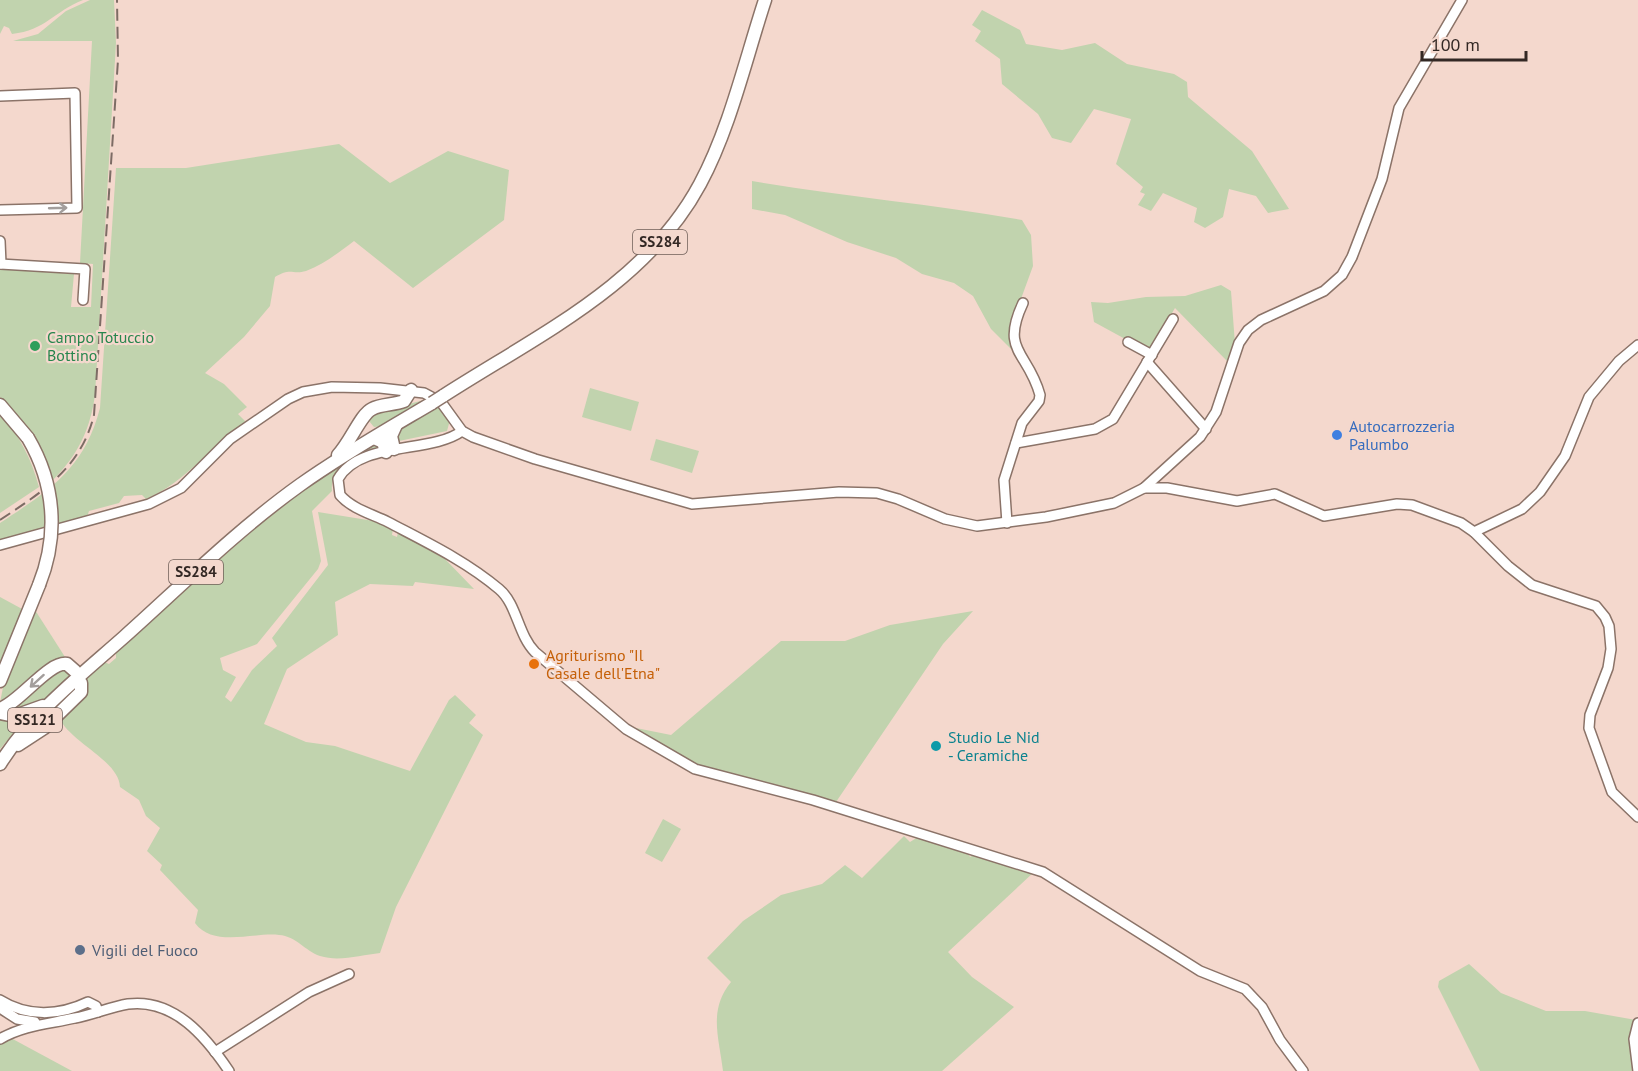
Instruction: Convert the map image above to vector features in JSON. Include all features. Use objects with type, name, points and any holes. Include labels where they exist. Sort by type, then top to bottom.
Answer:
[{"type":"main road","name":"SS284","points":[[77,678],[249,525],[322,470],[606,292],[636,267],[670,230],[691,200],[710,164],[765,0]]},
{"type":"main road","points":[[322,470],[348,445],[364,416],[370,410],[404,401],[411,390]]},
{"type":"main road","points":[[0,405],[28,438],[44,469],[52,516],[49,551],[39,585],[0,681]]},
{"type":"main road","points":[[370,410],[367,426],[379,435],[390,451]]},
{"type":"main road","points":[[390,451],[391,436],[396,425]]},
{"type":"main road","points":[[0,711],[57,666],[67,664],[77,678],[81,692],[44,728],[17,746],[0,771]]},
{"type":"main road","name":"SS121","points":[[0,755],[43,705],[77,678]]},
{"type":"main road","name":"SS121","points":[[0,764],[29,726],[77,678]]},
{"type":"main road","points":[[0,711],[15,716],[43,705]]},
{"type":"street","points":[[0,545],[149,504],[181,488],[230,439],[295,395],[332,387],[411,390],[424,393],[441,402],[462,431],[535,459],[692,504],[840,492],[877,494],[965,524],[1007,523],[1099,507],[1122,500],[1144,488],[1192,446],[1206,429],[1221,400],[1239,343],[1248,330],[1261,320],[1323,291],[1337,281],[1348,267],[1382,179],[1399,108],[1462,0]]},
{"type":"street","points":[[0,210],[77,208],[75,93],[1,96]]},
{"type":"street","points":[[0,241],[0,264],[85,269],[83,300]]},
{"type":"street","points":[[1007,523],[1004,480],[1022,423],[1039,401],[1040,395],[1027,361],[1014,344],[1014,324],[1023,303]]},
{"type":"street","points":[[1016,443],[1101,427],[1117,413],[1173,319]]},
{"type":"street","points":[[1128,342],[1150,359],[1206,429]]},
{"type":"street","points":[[1474,532],[1522,509],[1540,492],[1565,456],[1589,397],[1619,361],[1638,345]]},
{"type":"street","points":[[462,431],[448,438],[390,451],[344,469],[337,484],[340,495],[352,505],[430,544],[497,587],[507,598],[525,640],[535,652],[637,737],[695,770],[813,800],[1036,869],[1200,971],[1245,989],[1262,1006],[1280,1040],[1303,1071]]},
{"type":"street","points":[[1144,488],[1167,488],[1236,501],[1275,495],[1324,516],[1397,504],[1412,505],[1452,518],[1474,532],[1521,578],[1545,590],[1589,602],[1605,617],[1611,636],[1610,660],[1590,715],[1589,728],[1612,792],[1638,817]]},
{"type":"street","points":[[215,1052],[309,992],[349,974]]},
{"type":"street","points":[[0,1000],[22,1011],[32,1013],[63,1011],[88,1002],[96,1006],[98,1012]]},
{"type":"street","points":[[0,1039],[11,1032],[44,1023],[126,1005],[155,1006],[189,1023],[229,1071]]},
{"type":"street","points":[[0,1008],[17,1019],[44,1023]]},
{"type":"street","points":[[1638,1023],[1634,1039],[1638,1071]]},
{"type":"green space","points":[[0,0],[83,0],[33,29],[12,34],[9,28],[4,26],[0,34]]},
{"type":"green space","points":[[90,0],[114,0],[116,43],[95,395],[90,420],[82,441],[62,471],[53,480],[35,435],[0,397],[0,269],[74,274],[71,307],[91,307],[93,264],[80,263],[92,41],[13,41],[38,34],[66,11]]},
{"type":"green space","points":[[982,10],[1020,30],[1026,44],[1062,50],[1095,43],[1127,64],[1174,74],[1187,82],[1188,97],[1252,151],[1289,209],[1268,213],[1256,196],[1229,189],[1223,217],[1205,228],[1194,222],[1197,208],[1163,193],[1151,211],[1138,205],[1145,194],[1140,192],[1143,187],[1116,164],[1131,119],[1094,109],[1071,143],[1052,138],[1038,114],[1002,84],[1000,59],[975,41],[981,31],[972,25]]},
{"type":"green space","points":[[339,144],[390,183],[448,151],[509,170],[504,220],[413,288],[354,241],[313,268],[301,272],[285,272],[275,277],[270,306],[244,337],[205,373],[224,384],[247,407],[238,414],[246,422],[174,483],[146,499],[142,495],[124,496],[119,503],[89,511],[87,517],[0,541],[0,523],[49,488],[75,462],[85,447],[100,408],[116,168],[186,168]]},
{"type":"green space","points":[[752,181],[1022,220],[1031,235],[1033,266],[1010,329],[1011,349],[991,329],[973,296],[954,283],[922,274],[896,258],[847,242],[785,215],[752,209]]},
{"type":"green space","points":[[1221,285],[1231,291],[1235,344],[1228,362],[1175,308],[1149,352],[1094,322],[1091,302],[1108,303],[1146,297],[1185,296]]},
{"type":"green space","points":[[590,388],[639,402],[631,431],[582,417]]},
{"type":"green space","points":[[428,399],[383,426],[374,427],[369,421],[374,413]]},
{"type":"green space","points":[[439,405],[450,420],[447,431],[399,441],[396,438],[399,429]]},
{"type":"green space","points":[[0,414],[24,448],[39,487],[0,513]]},
{"type":"green space","points":[[656,439],[699,451],[692,473],[650,460]]},
{"type":"green space","points":[[372,445],[377,445],[378,449],[340,469],[332,482],[332,491],[312,511],[321,561],[318,569],[257,644],[220,658],[223,670],[236,677],[225,697],[231,702],[252,670],[277,646],[272,638],[328,565],[318,512],[380,522],[393,529],[392,535],[397,537],[398,532],[445,559],[474,589],[415,582],[413,586],[370,584],[335,602],[338,635],[287,669],[264,724],[306,742],[335,746],[410,771],[449,700],[455,695],[476,715],[469,723],[483,735],[396,907],[380,953],[327,958],[315,954],[285,936],[223,937],[212,935],[203,931],[195,923],[198,910],[160,870],[162,865],[147,851],[160,828],[146,816],[139,800],[120,787],[118,777],[111,768],[73,735],[59,717],[84,680],[104,662],[109,664],[116,658],[116,651],[253,530],[304,490]]},
{"type":"green space","points":[[0,597],[24,610],[0,668]]},
{"type":"green space","points":[[35,610],[65,657],[14,699],[0,703],[4,682]]},
{"type":"green space","points":[[973,611],[943,644],[836,802],[694,764],[631,727],[671,735],[781,641],[845,641],[890,625]]},
{"type":"green space","points":[[61,667],[74,674],[50,695],[28,707],[6,710]]},
{"type":"green space","points":[[28,716],[0,749],[0,717]]},
{"type":"green space","points":[[663,819],[681,829],[662,862],[645,853]]},
{"type":"green space","points":[[904,836],[910,842],[918,837],[967,851],[970,857],[975,854],[1034,872],[948,952],[972,977],[1014,1007],[942,1071],[723,1071],[717,1014],[719,1003],[731,982],[707,958],[743,921],[781,895],[822,884],[845,865],[862,878]]},
{"type":"green space","points":[[1469,964],[1501,993],[1546,1011],[1585,1011],[1636,1020],[1635,1071],[1480,1071],[1438,987],[1439,981]]},
{"type":"green space","points":[[9,1037],[72,1071],[0,1071],[0,1042]]},
{"type":"railway","points":[[0,520],[45,488],[70,464],[88,434],[94,415],[118,60],[117,0]]},
{"type":"place","name":"Campo Totuccio Bottino","points":[[35,346]]},
{"type":"place","name":"Autocarrozzeria Palumbo","points":[[1337,435]]},
{"type":"place","name":"Agriturismo \"Il Casale dell'Etna\"","points":[[534,664]]},
{"type":"place","name":"Studio Le Nid - Ceramiche","points":[[936,746]]},
{"type":"place","name":"Vigili del Fuoco","points":[[80,950]]}]
